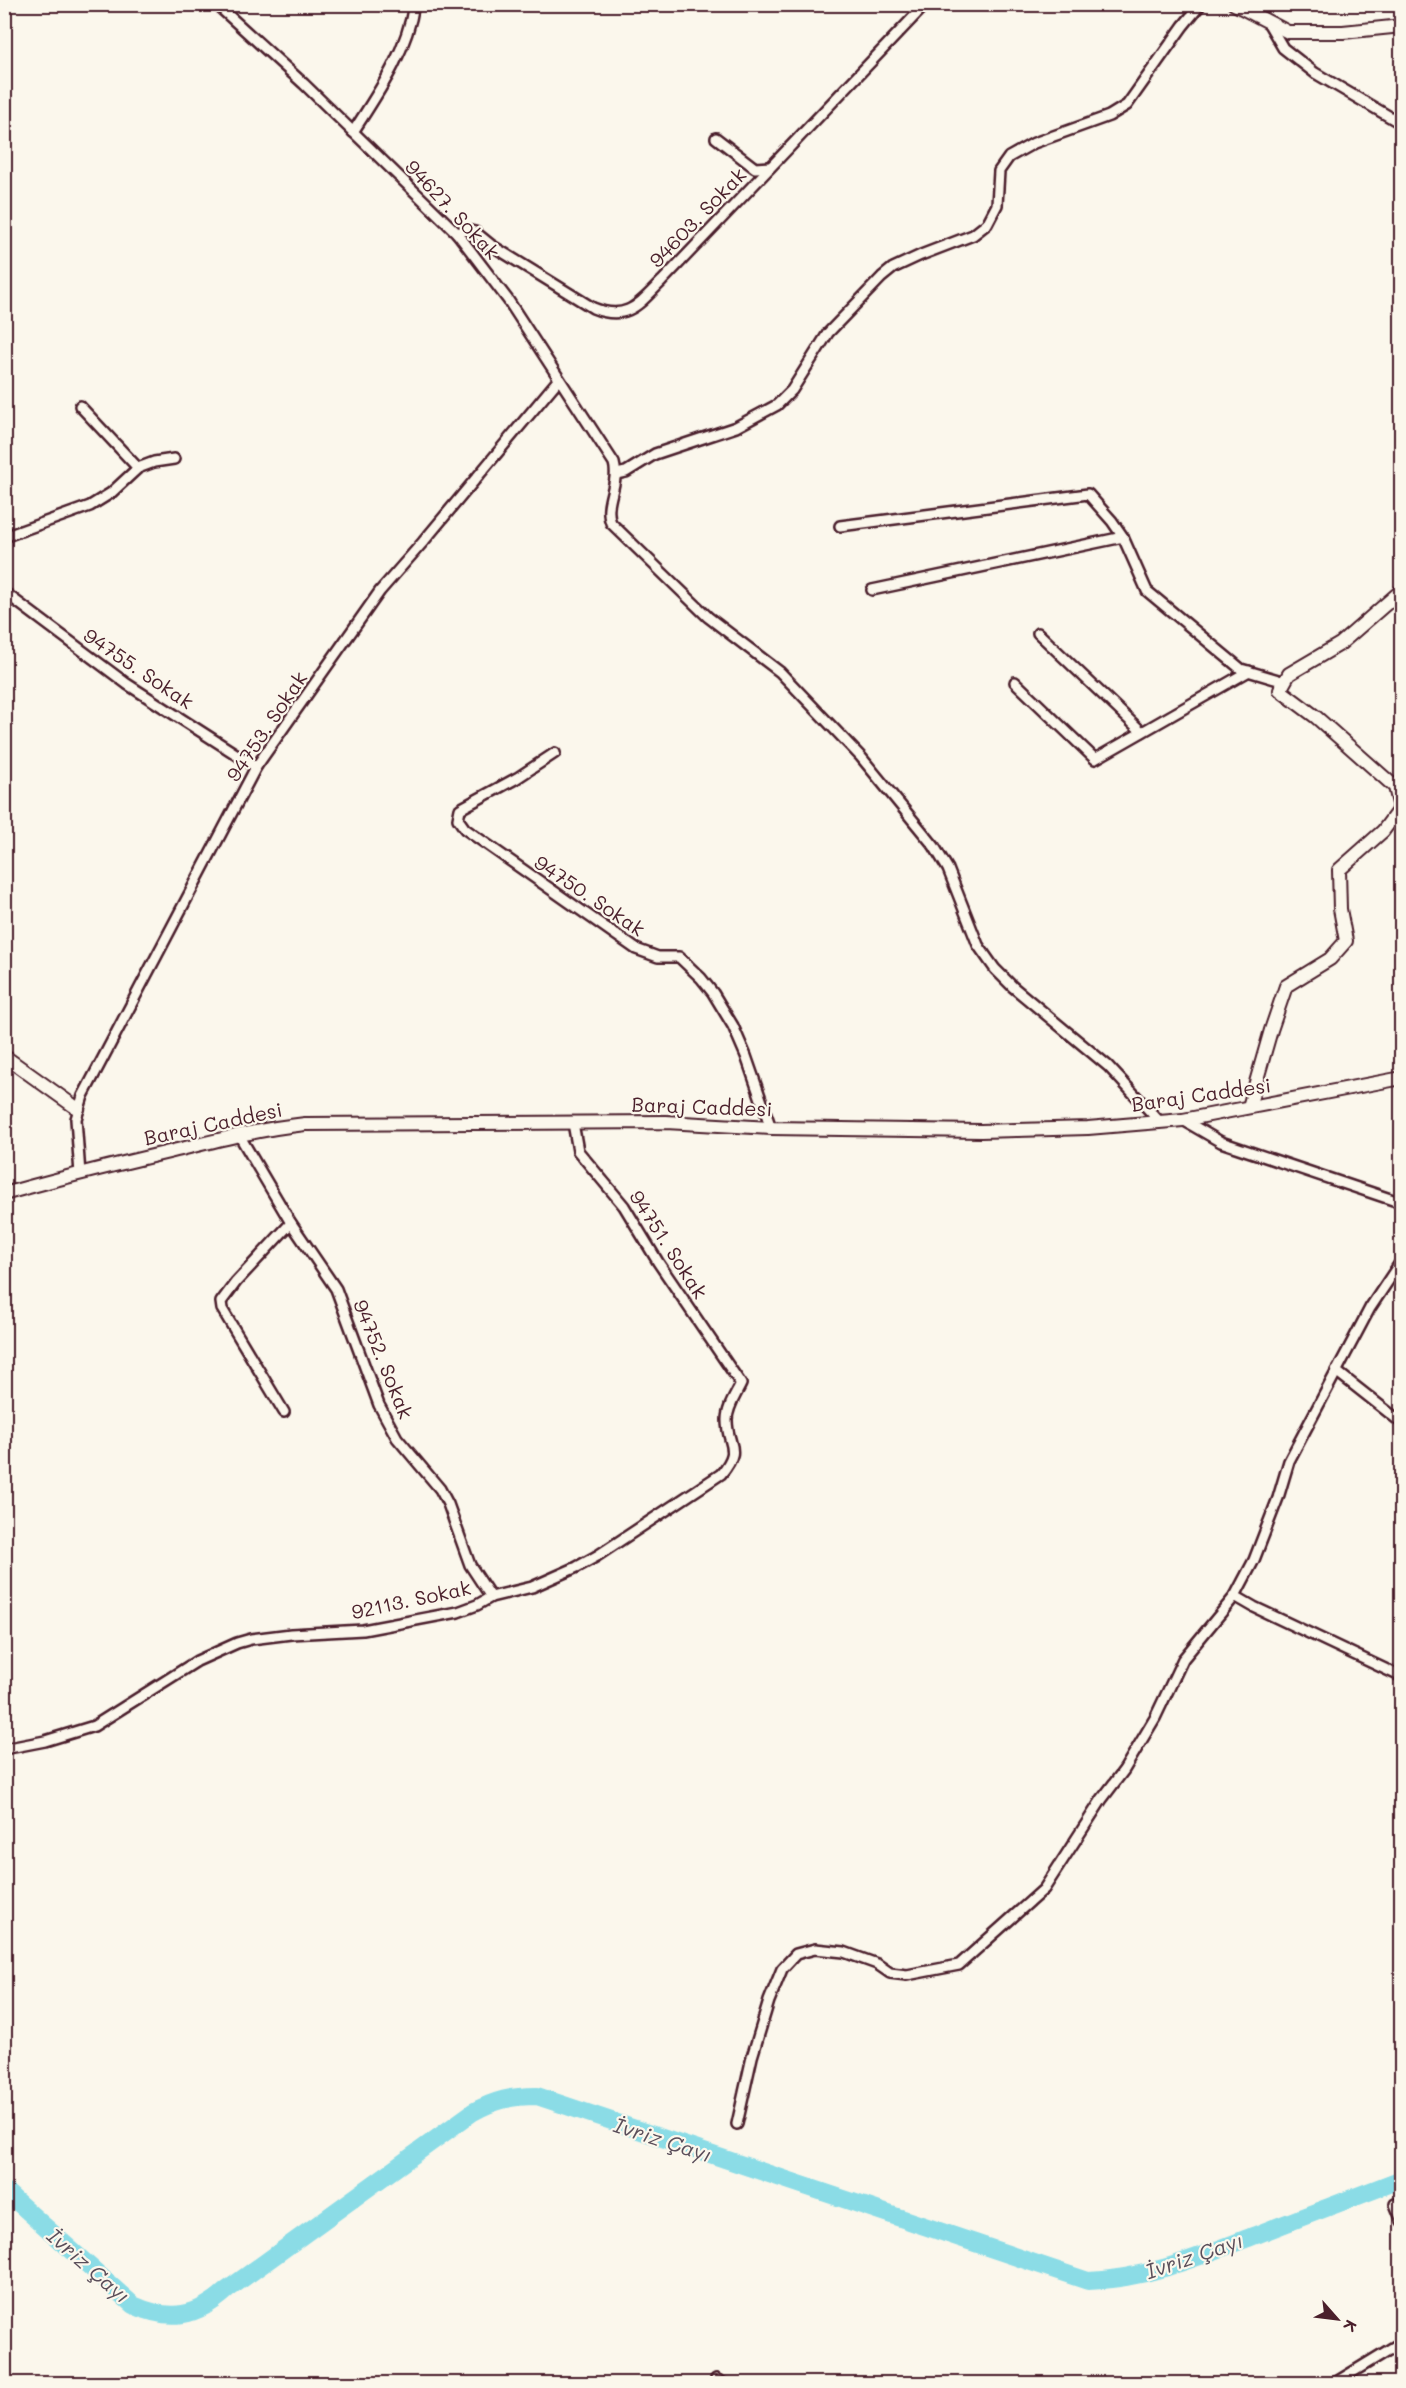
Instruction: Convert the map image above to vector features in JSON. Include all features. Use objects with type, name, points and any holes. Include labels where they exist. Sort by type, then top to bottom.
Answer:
[{"type":"main road","points":[[1234,4],[1288,32],[1343,32],[1401,26]]},
{"type":"main road","points":[[1249,1107],[1286,986],[1330,959],[1346,941],[1340,909],[1339,870],[1383,831],[1401,808],[1395,787],[1316,717],[1280,690],[1289,674],[1340,644],[1401,590]]},
{"type":"main road","points":[[4,1056],[78,1109]]},
{"type":"main road","name":"Baraj Caddesi","points":[[4,1194],[278,1127],[339,1122],[666,1122],[771,1128],[981,1131],[1088,1128],[1183,1120],[1401,1078]]},
{"type":"street","name":"94627. Sokak","points":[[216,4],[304,84],[457,233],[508,300],[607,450],[617,474]]},
{"type":"street","points":[[353,132],[395,61],[408,30],[414,4]]},
{"type":"street","name":"94603. Sokak","points":[[457,233],[466,230],[475,232],[491,245],[593,308],[618,315],[630,310],[649,293],[926,4]]},
{"type":"street","points":[[1160,1122],[1100,1059],[1013,987],[995,969],[984,955],[971,931],[948,869],[934,846],[861,756],[780,672],[708,617],[618,531],[608,516],[617,474],[626,472],[655,454],[736,427],[777,405],[792,390],[828,333],[882,277],[893,268],[921,255],[973,235],[987,224],[997,205],[999,171],[1009,157],[1034,142],[1109,116],[1127,105],[1201,4]]},
{"type":"street","points":[[1269,24],[1283,48],[1315,73],[1401,124]]},
{"type":"street","points":[[716,138],[756,168],[770,167]]},
{"type":"street","name":"94753. Sokak","points":[[80,1174],[76,1135],[78,1109],[112,1038],[256,767],[380,591],[560,379]]},
{"type":"street","points":[[80,406],[138,468]]},
{"type":"street","points":[[4,537],[90,507],[111,493],[138,468],[154,462],[174,459]]},
{"type":"street","points":[[840,526],[1088,494],[1123,537],[1147,591],[1241,669],[1285,682]]},
{"type":"street","points":[[872,590],[1123,537]]},
{"type":"street","name":"94755. Sokak","points":[[4,592],[127,684],[256,767]]},
{"type":"street","points":[[1038,633],[1142,732]]},
{"type":"street","points":[[1015,682],[1095,759],[1249,671]]},
{"type":"street","name":"94750. Sokak","points":[[555,753],[517,778],[460,809],[458,819],[465,830],[636,949],[650,955],[673,956],[684,961],[713,993],[733,1026],[771,1128]]},
{"type":"street","points":[[1183,1120],[1221,1142],[1401,1203]]},
{"type":"street","name":"94751. Sokak","points":[[573,1123],[578,1151],[624,1206],[658,1262],[741,1384]]},
{"type":"street","name":"94752. Sokak","points":[[238,1135],[291,1223],[336,1289],[387,1422],[397,1438],[440,1489],[448,1504],[470,1565],[491,1597]]},
{"type":"street","points":[[284,1412],[222,1309],[221,1302],[236,1282],[291,1223]]},
{"type":"street","points":[[737,2124],[752,2057],[769,2001],[782,1969],[796,1954],[815,1949],[844,1952],[877,1964],[890,1973],[907,1975],[959,1965],[1044,1889],[1102,1799],[1124,1770],[1155,1718],[1182,1659],[1234,1596],[1258,1550],[1289,1461],[1370,1308],[1401,1260]]},
{"type":"street","points":[[1336,1371],[1401,1423]]},
{"type":"street","name":"92113. Sokak","points":[[4,1749],[45,1741],[94,1726],[197,1661],[244,1641],[291,1634],[371,1629],[458,1612],[491,1597],[532,1587],[577,1567],[721,1474],[732,1455],[733,1446],[727,1419],[741,1384]]},
{"type":"street","points":[[1234,1596],[1401,1677]]},
{"type":"street","points":[[1395,2204],[1401,2221]]},
{"type":"street","points":[[1333,2384],[1401,2342]]},
{"type":"waterway","name":"İvriz Çayı","points":[[4,2190],[133,2305],[160,2314],[172,2315],[194,2311],[216,2299],[473,2112],[489,2104],[520,2097],[537,2096],[1088,2281],[1131,2276],[1174,2265],[1402,2179]]}]
